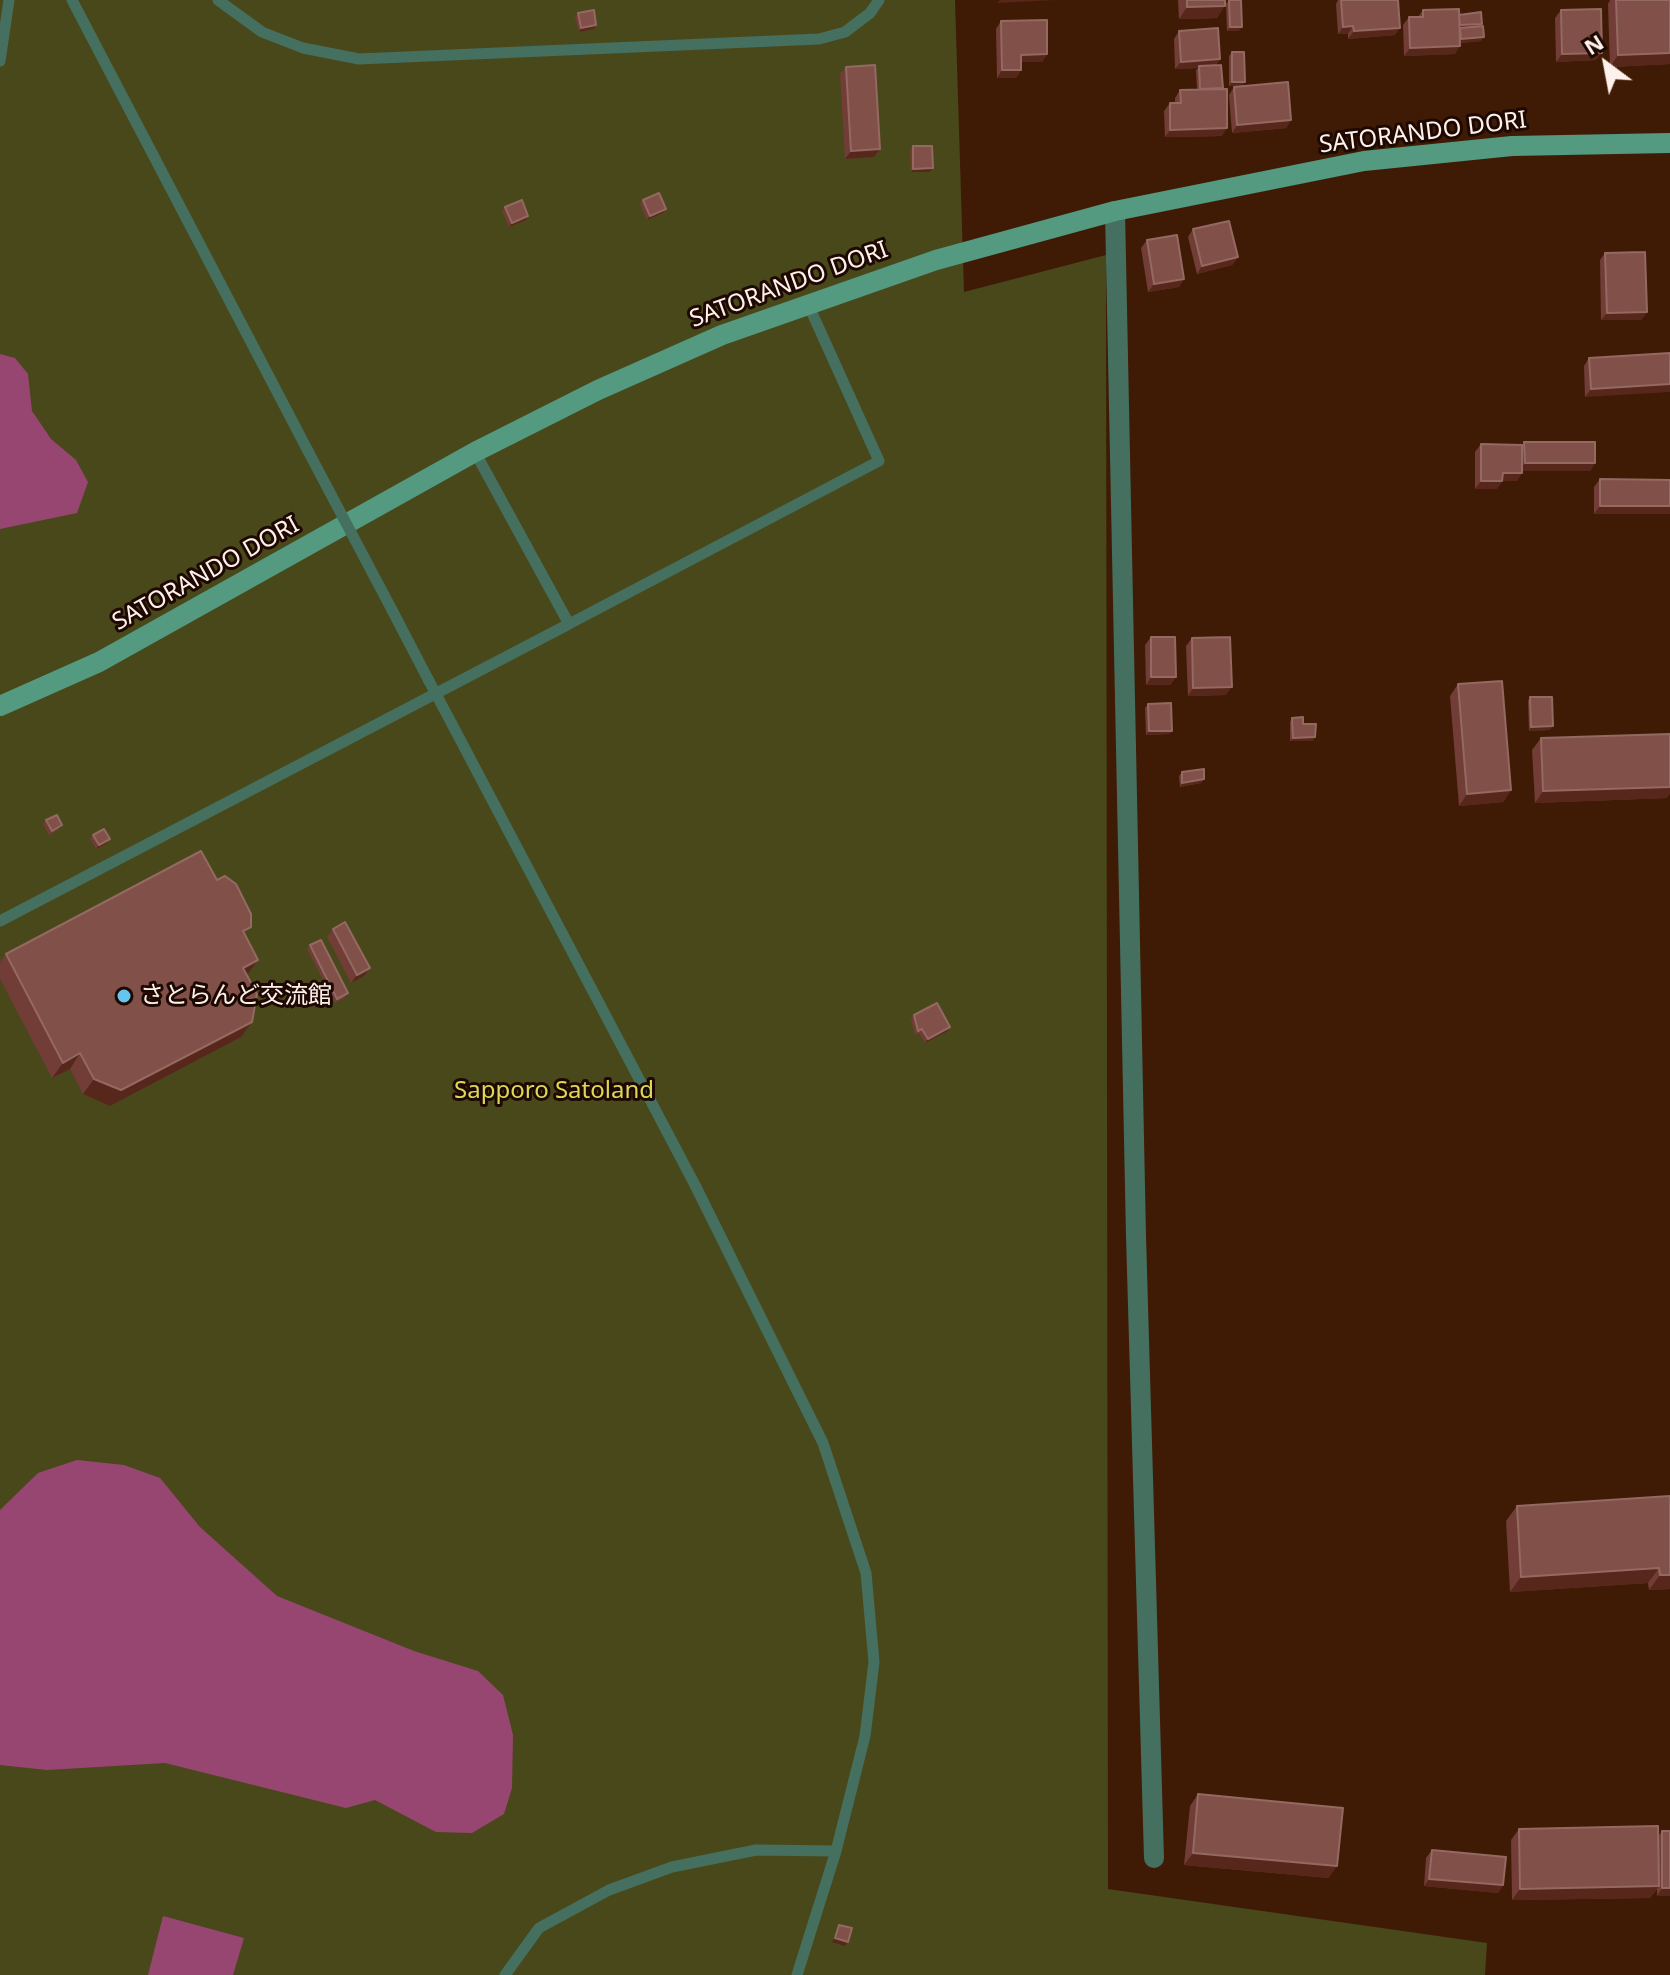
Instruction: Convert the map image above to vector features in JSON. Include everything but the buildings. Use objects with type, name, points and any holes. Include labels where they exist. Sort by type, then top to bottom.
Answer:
[{"type":"street","name":"SATORANDO DORI","points":[[0,706],[99,662],[475,452],[598,390],[722,335],[936,260],[1115,211],[1364,161],[1512,146],[1670,143]]},
{"type":"street","points":[[1115,211],[1136,1236],[1154,1858]]},
{"type":"lane","points":[[0,61],[9,0]]},
{"type":"lane","points":[[72,0],[695,1185],[823,1443],[866,1573],[874,1662],[865,1736],[836,1851],[797,1975]]},
{"type":"lane","points":[[218,0],[262,32],[303,48],[359,59],[819,39],[845,32],[870,13],[879,0]]},
{"type":"lane","points":[[0,921],[879,461],[808,304]]},
{"type":"lane","points":[[475,452],[569,624]]},
{"type":"lane","points":[[505,1975],[539,1928],[609,1890],[672,1867],[756,1850],[836,1851]]},
{"type":"green space","name":"Sapporo Satoland","points":[[0,0],[955,0],[964,292],[1106,255],[1108,1889],[1487,1943],[1485,1975],[0,1975]]},
{"type":"shaded area","points":[[0,354],[15,358],[28,374],[32,411],[51,439],[76,460],[88,482],[77,513],[0,529]]},
{"type":"shaded area","points":[[77,1460],[124,1465],[160,1478],[200,1527],[277,1596],[414,1651],[478,1671],[503,1695],[513,1735],[512,1788],[504,1814],[472,1833],[436,1832],[375,1800],[346,1808],[165,1763],[47,1770],[0,1765],[0,1510],[38,1473]]},
{"type":"shaded area","points":[[163,1916],[244,1938],[233,1975],[148,1975]]},
{"type":"place","name":"さとらんど交流館","points":[[124,996]]}]
